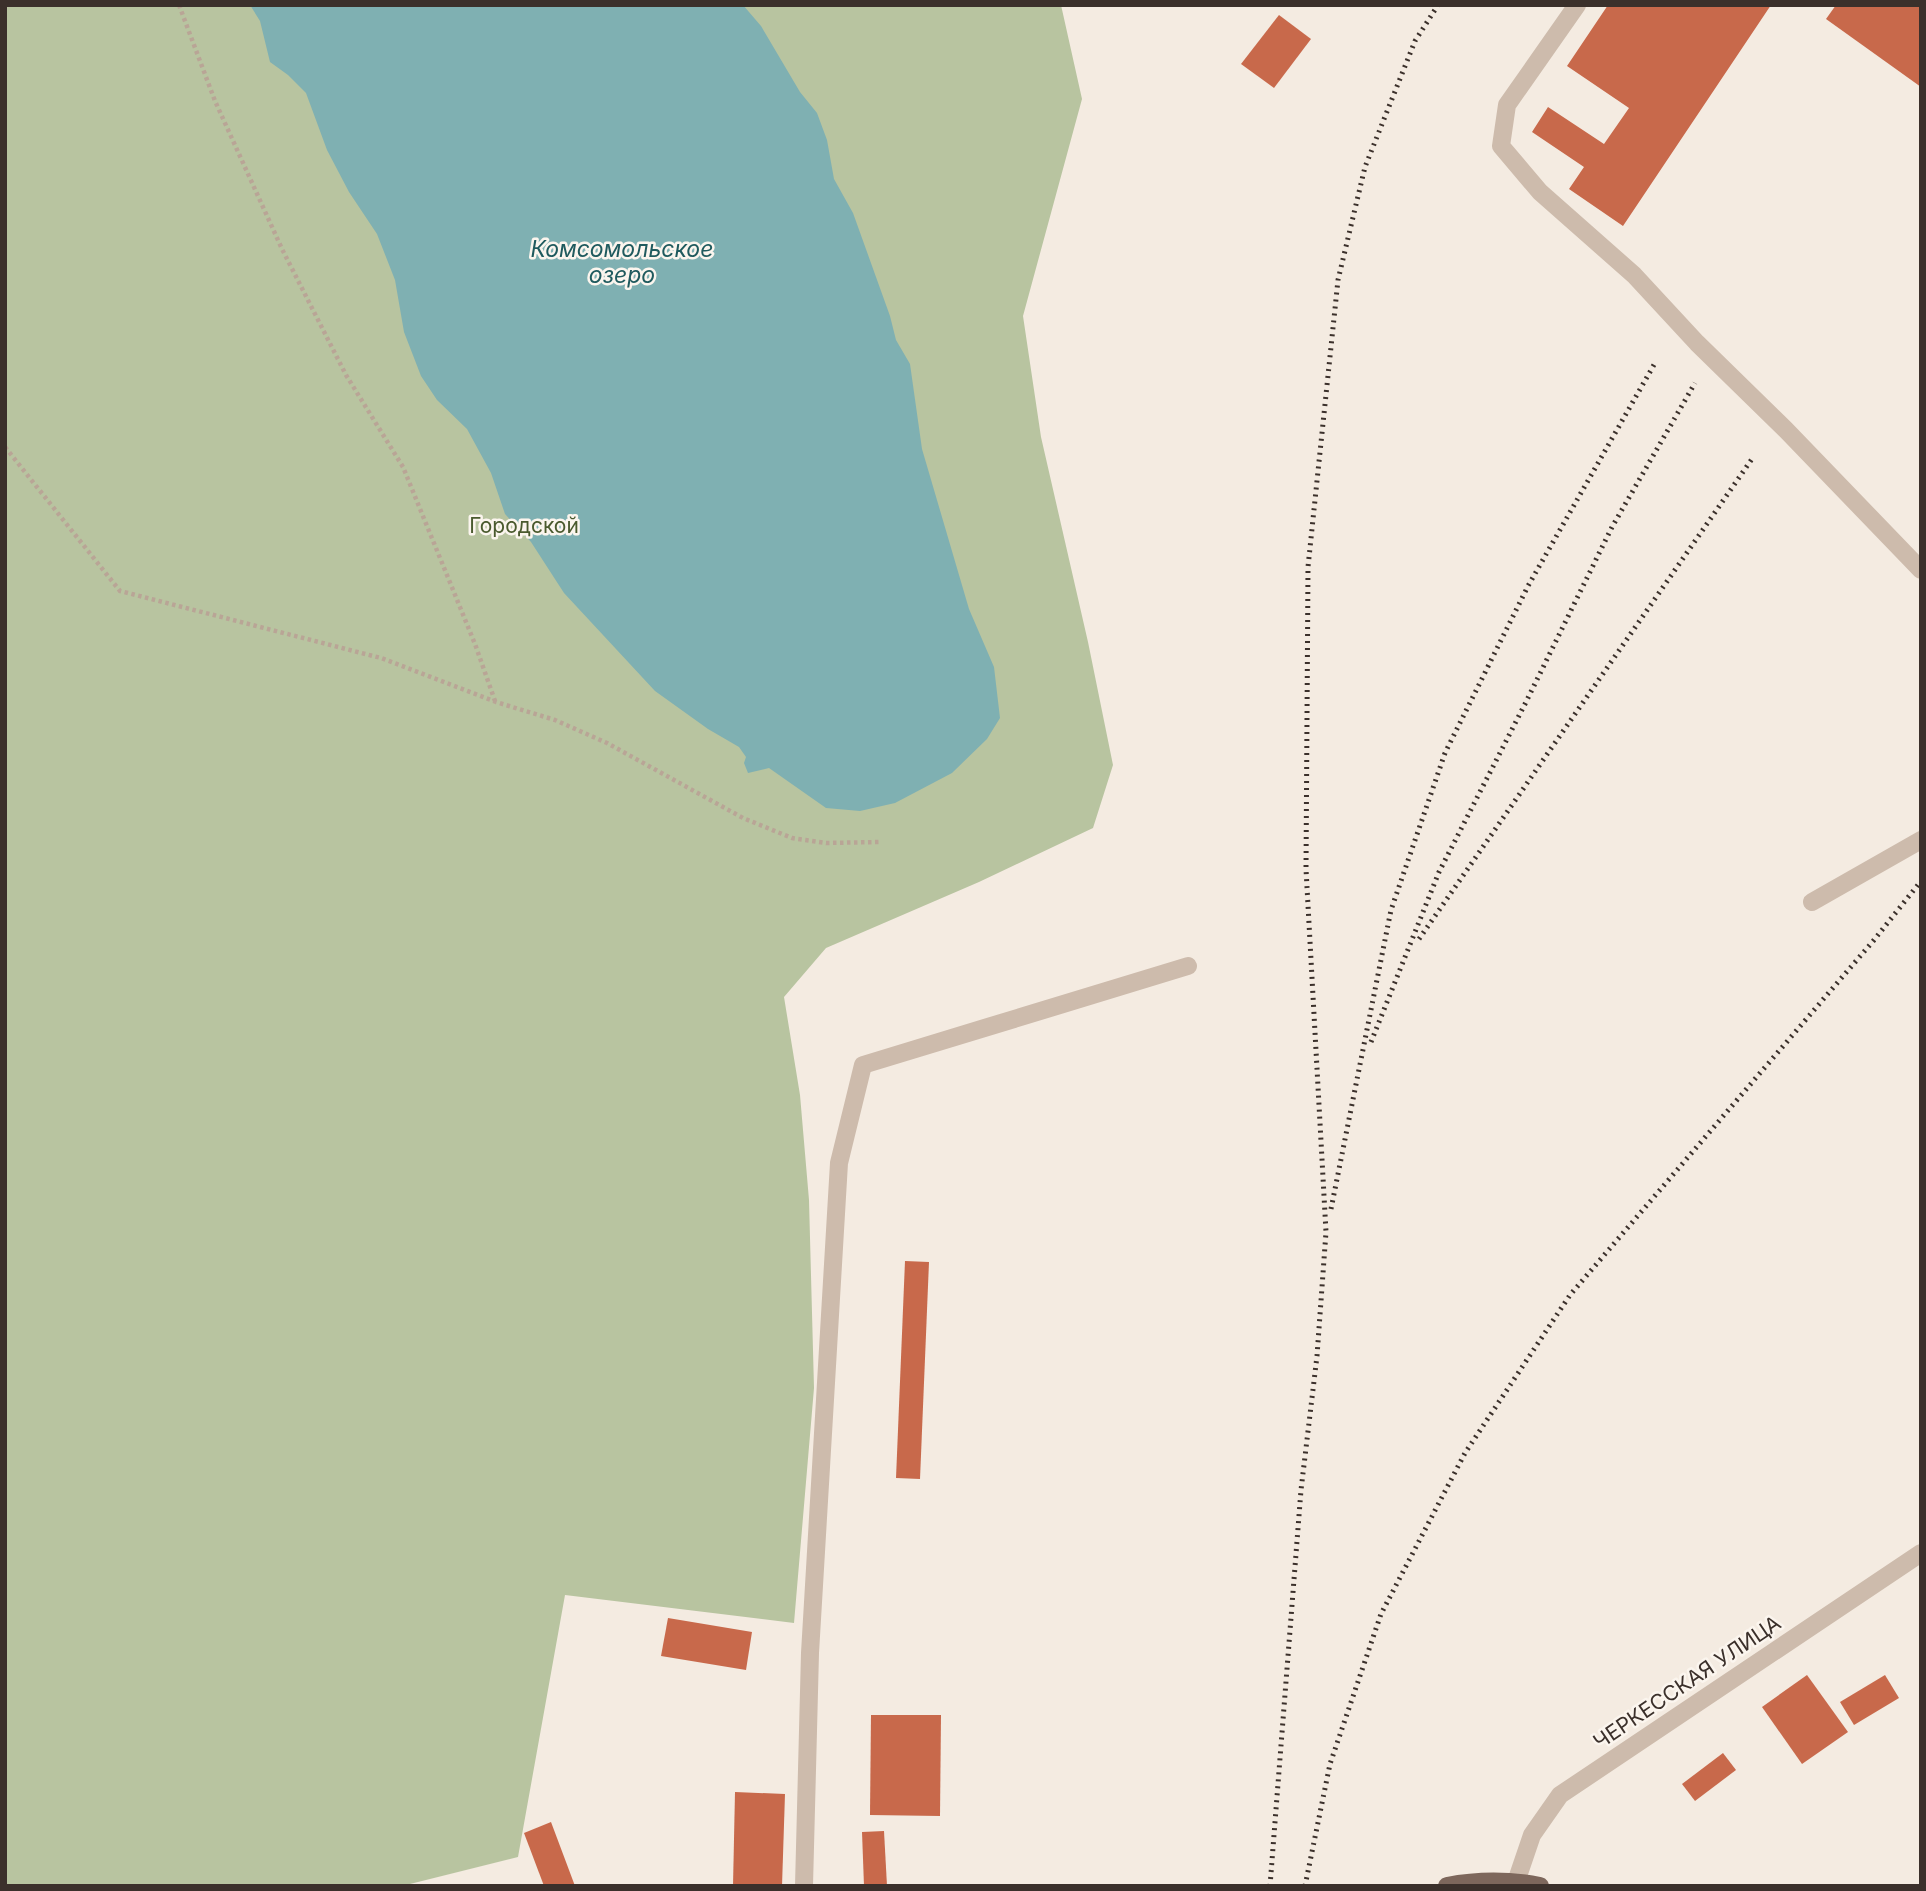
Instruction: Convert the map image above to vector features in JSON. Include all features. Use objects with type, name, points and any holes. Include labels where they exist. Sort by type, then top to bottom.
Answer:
[{"type":"main road","points":[[1447,1886],[1484,1881],[1516,1881],[1540,1886]]},
{"type":"street","points":[[1577,5],[1507,105],[1501,146],[1540,192],[1634,275],[1921,570]]},
{"type":"street","points":[[1812,902],[1921,840]]},
{"type":"street","points":[[804,1886],[810,1653],[839,1163],[863,1065],[1188,966]]},
{"type":"street","name":"ЧЕРКЕССКАЯ УЛИЦА","points":[[1516,1881],[1532,1835],[1560,1795],[1921,1553]]},
{"type":"path","points":[[179,5],[215,102],[282,249],[346,374],[403,467],[496,702]]},
{"type":"path","points":[[5,447],[120,592],[381,657],[496,702],[555,720],[607,743],[743,818],[792,838],[826,843],[881,842]]},
{"type":"green space","name":"Городской","points":[[5,5],[1061,5],[1082,99],[1023,316],[1041,437],[1113,765],[1093,828],[979,882],[826,948],[784,997],[800,1095],[809,1200],[814,1388],[794,1623],[565,1595],[518,1857],[402,1886],[5,1886]]},
{"type":"water","name":"Комсомольское озеро","points":[[250,5],[743,5],[761,26],[800,92],[817,113],[827,140],[834,179],[853,213],[896,340],[910,364],[922,449],[969,609],[994,667],[1000,718],[987,739],[952,773],[895,803],[860,811],[826,808],[769,768],[748,773],[744,763],[746,757],[739,747],[708,729],[655,691],[564,593],[531,542],[505,514],[491,473],[467,429],[437,400],[421,376],[404,332],[395,280],[377,234],[349,192],[327,150],[306,93],[270,62],[260,21]]},
{"type":"building","points":[[1608,5],[1771,5],[1623,226],[1569,189],[1584,167],[1532,132],[1548,107],[1604,144],[1629,108],[1567,66]]},
{"type":"building","points":[[1836,5],[1921,5],[1921,87],[1826,19]]},
{"type":"building","points":[[1279,15],[1311,39],[1274,88],[1241,64]]},
{"type":"building","points":[[905,1261],[929,1262],[920,1479],[896,1478]]},
{"type":"building","points":[[668,1618],[752,1632],[746,1670],[661,1656]]},
{"type":"building","points":[[1807,1675],[1848,1732],[1802,1764],[1762,1707]]},
{"type":"building","points":[[1885,1675],[1899,1698],[1854,1725],[1840,1702]]},
{"type":"building","points":[[871,1715],[941,1715],[940,1816],[870,1815]]},
{"type":"building","points":[[1723,1753],[1736,1770],[1695,1801],[1682,1784]]},
{"type":"building","points":[[735,1792],[785,1794],[782,1886],[733,1886]]},
{"type":"building","points":[[551,1822],[575,1886],[544,1886],[524,1833]]},
{"type":"building","points":[[884,1831],[887,1886],[864,1886],[862,1832]]},
{"type":"railway","points":[[1270,1886],[1301,1490],[1317,1356],[1326,1232],[1306,869],[1308,567],[1338,280],[1365,167],[1415,41],[1438,5]]},
{"type":"railway","points":[[1331,1209],[1391,910],[1445,753],[1528,586],[1655,363]]},
{"type":"railway","points":[[1371,1042],[1439,872],[1612,527],[1695,383]]},
{"type":"railway","points":[[1419,939],[1754,456]]},
{"type":"railway","points":[[1305,1886],[1330,1764],[1381,1614],[1465,1453],[1570,1295],[1874,940],[1921,881]]}]
